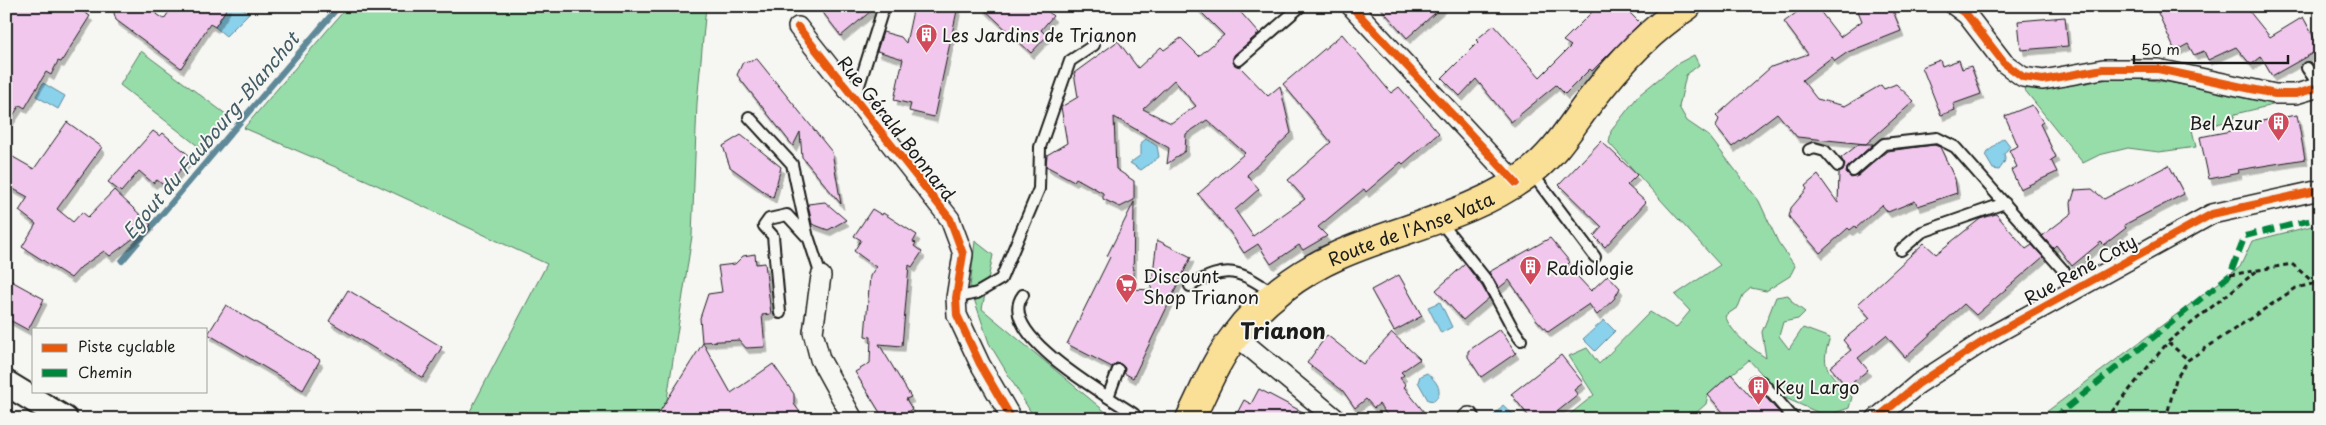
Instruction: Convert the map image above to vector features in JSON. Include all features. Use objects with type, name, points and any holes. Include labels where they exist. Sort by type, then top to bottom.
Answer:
[{"type":"main road","name":"Route de l'Anse Vata","points":[[1190,419],[1214,371],[1235,335],[1251,317],[1276,295],[1306,272],[1339,255],[1438,220],[1493,197],[1523,178],[1562,140],[1609,76],[1661,27],[1687,6]]},
{"type":"street","points":[[1956,6],[1967,15],[2004,63],[2023,77],[2043,80],[2103,69],[2158,69],[2275,94],[2296,94],[2320,87]]},
{"type":"street","points":[[1357,8],[1523,178]]},
{"type":"street","name":"Rue Gérald Bonnard","points":[[798,27],[950,219],[963,254],[956,298],[958,315],[964,334],[1012,419]]},
{"type":"street","name":"Rue René Coty","points":[[1876,419],[1918,384],[1980,344],[2078,287],[2212,214],[2320,190]]},
{"type":"street","points":[[821,276],[813,332],[820,359],[853,419]]},
{"type":"street","points":[[1235,335],[1336,419]]},
{"type":"street","points":[[6,383],[65,419]]},
{"type":"lane","points":[[855,98],[884,6]]},
{"type":"lane","points":[[1239,60],[1301,6]]},
{"type":"lane","points":[[956,298],[977,293],[1001,279],[1038,188],[1040,147],[1070,61],[1094,45]]},
{"type":"lane","points":[[2307,68],[2320,87]]},
{"type":"lane","points":[[749,117],[792,164],[808,239],[821,276]]},
{"type":"lane","points":[[1852,171],[1884,144],[1937,138],[1955,147],[2078,287]]},
{"type":"lane","points":[[1809,150],[1814,148],[1825,151],[1838,166]]},
{"type":"lane","points":[[1523,178],[1595,257]]},
{"type":"lane","points":[[1901,250],[1922,232],[2005,203]]},
{"type":"lane","points":[[780,313],[773,236],[764,226],[769,219],[787,216],[808,239]]},
{"type":"lane","points":[[1438,220],[1488,282],[1521,340]]},
{"type":"lane","points":[[1190,286],[1218,272],[1232,273],[1254,280],[1276,295]]},
{"type":"lane","points":[[1022,295],[1017,313],[1023,329],[1044,352],[1134,414],[1135,419]]},
{"type":"lane","points":[[1108,396],[1118,370]]},
{"type":"lane","points":[[1754,381],[1762,382],[1794,419]]},
{"type":"path","points":[[2230,275],[2292,264],[2318,283],[2320,288]]},
{"type":"path","points":[[2106,419],[2168,342],[2258,270]]},
{"type":"path","points":[[2166,419],[2176,379],[2188,360],[2296,288],[2318,283]]},
{"type":"path","points":[[2168,342],[2188,360]]},
{"type":"green space","points":[[348,6],[706,6],[697,103],[692,236],[664,419],[466,419],[547,264],[366,180],[244,128]]},
{"type":"green space","points":[[141,51],[227,115],[203,150],[120,85]]},
{"type":"green space","points":[[1694,55],[1699,65],[1686,75],[1679,107],[1687,121],[1709,136],[1759,201],[1778,242],[1795,266],[1790,276],[1766,291],[1751,288],[1743,295],[1738,307],[1725,316],[1728,323],[1737,335],[1766,358],[1762,332],[1776,297],[1788,295],[1793,303],[1805,312],[1798,319],[1783,322],[1779,336],[1789,349],[1803,328],[1830,338],[1825,358],[1826,365],[1833,376],[1852,397],[1849,408],[1826,416],[1783,397],[1749,360],[1708,395],[1706,404],[1689,419],[1564,419],[1594,395],[1569,356],[1587,348],[1599,364],[1650,312],[1676,328],[1690,311],[1675,295],[1720,265],[1609,143],[1611,131],[1639,95],[1677,64]]},
{"type":"green space","points":[[2121,77],[2167,82],[2281,103],[2235,114],[2233,120],[2192,130],[2196,147],[2159,152],[2128,148],[2099,155],[2083,163],[2024,89],[2086,83]]},
{"type":"green space","points":[[2320,224],[2320,419],[2037,419],[2240,267],[2252,241]]},
{"type":"green space","points":[[975,241],[993,255],[982,309],[1114,419],[1035,419],[989,343],[970,287]]},
{"type":"water","points":[[228,6],[239,6],[249,13],[226,36],[215,27]]},
{"type":"water","points":[[43,83],[65,96],[58,109],[36,96]]},
{"type":"water","points":[[2004,138],[2010,146],[2004,154],[2005,161],[1999,170],[1993,169],[1986,157],[1988,151]]},
{"type":"water","points":[[1146,139],[1157,146],[1159,157],[1141,170],[1130,163],[1141,155],[1141,143]]},
{"type":"water","points":[[1440,302],[1452,327],[1441,333],[1428,307]]},
{"type":"water","points":[[1604,320],[1615,331],[1595,351],[1583,339]]},
{"type":"water","points":[[1427,373],[1436,383],[1439,390],[1439,394],[1434,401],[1428,400],[1418,382],[1420,376]]},
{"type":"water","points":[[1503,405],[1518,419],[1491,419]]},
{"type":"building","points":[[6,6],[74,6],[90,16],[61,62],[58,61],[51,75],[46,72],[25,108],[20,105],[6,126]]},
{"type":"building","points":[[112,6],[145,6],[164,19],[173,6],[228,6],[215,27],[210,24],[181,68],[116,20]]},
{"type":"building","points":[[818,6],[877,6],[841,36]]},
{"type":"building","name":"Les Jardins de Trianon","points":[[914,6],[958,6],[934,117],[909,111],[911,104],[894,100],[903,59],[877,51],[883,32],[901,37],[906,43]]},
{"type":"building","name":"Les Jardins de Trianon","points":[[981,6],[1042,6],[1053,16],[1041,30],[1047,36],[1031,53]]},
{"type":"building","points":[[1195,6],[1235,6],[1259,33],[1234,55],[1234,64],[1240,67],[1268,96],[1280,86],[1291,133],[1247,175],[1259,189],[1235,210],[1253,236],[1305,199],[1288,180],[1331,142],[1283,84],[1342,34],[1391,93],[1399,87],[1439,133],[1403,164],[1401,162],[1366,192],[1364,189],[1318,227],[1327,236],[1303,250],[1299,245],[1271,264],[1258,244],[1244,253],[1230,232],[1198,194],[1245,153],[1207,120],[1186,134],[1185,151],[1167,164],[1169,148],[1114,117],[1116,169],[1134,181],[1134,200],[1120,207],[1103,199],[1103,193],[1076,178],[1074,181],[1046,166],[1047,155],[1067,143],[1061,107],[1078,97],[1074,73],[1118,41],[1138,68],[1161,47],[1164,50],[1181,38],[1199,56],[1224,35]],"holes":[[[1174,80],[1196,106],[1171,123],[1143,109]]]},
{"type":"building","points":[[1379,6],[1443,6],[1407,38]]},
{"type":"building","points":[[1598,6],[1623,6],[1640,23],[1592,71],[1590,69],[1565,94],[1556,85],[1511,122],[1476,79],[1460,96],[1442,78],[1478,42],[1476,40],[1494,25],[1540,77],[1571,46],[1563,41]]},
{"type":"building","points":[[1805,6],[1816,6],[1840,37],[1862,21],[1856,6],[1891,6],[1901,31],[1848,52],[1835,61],[1832,57],[1802,80],[1817,99],[1845,106],[1881,85],[1884,89],[1896,84],[1914,101],[1866,144],[1797,137],[1777,113],[1732,147],[1716,127],[1719,119],[1716,116],[1771,67],[1808,54],[1784,22]]},
{"type":"building","points":[[2155,6],[2245,6],[2270,37],[2303,17],[2320,49],[2272,76],[2261,57],[2251,65],[2236,47],[2208,60],[2204,51],[2194,55],[2188,44],[2175,51]]},
{"type":"building","points":[[2065,17],[2068,46],[2021,50],[2018,21]]},
{"type":"building","points":[[757,59],[832,152],[841,204],[802,157],[800,132],[793,146],[737,75],[743,62]]},
{"type":"building","points":[[1940,60],[1942,66],[1959,60],[1962,69],[1971,66],[1981,94],[1953,104],[1955,110],[1941,115],[1922,67]]},
{"type":"building","points":[[2032,105],[2043,122],[2040,124],[2056,157],[2051,160],[2057,172],[2020,189],[2011,170],[2017,167],[2009,150],[2018,146],[2005,116]]},
{"type":"building","points":[[2297,115],[2305,159],[2238,170],[2239,173],[2209,179],[2200,137],[2251,127],[2250,123]]},
{"type":"building","points":[[67,122],[102,147],[57,209],[73,222],[82,212],[88,217],[114,190],[151,225],[110,256],[104,251],[81,267],[71,278],[22,247],[36,224],[19,211],[28,197],[6,185],[6,153],[34,169]]},
{"type":"building","points":[[153,131],[160,136],[163,133],[191,157],[166,187],[157,180],[153,183],[139,171],[121,192],[108,182]]},
{"type":"building","points":[[741,135],[781,167],[773,198],[730,167],[723,146]]},
{"type":"building","points":[[1601,141],[1637,175],[1627,185],[1646,202],[1605,247],[1594,236],[1602,227],[1559,185]]},
{"type":"building","points":[[1859,144],[1873,144],[1847,168],[1846,173],[1851,178],[1858,176],[1887,151],[1934,145],[1940,147],[1955,179],[1957,193],[1918,206],[1915,201],[1888,212],[1882,205],[1856,228],[1855,226],[1850,230],[1848,228],[1820,253],[1789,217],[1791,208],[1807,189],[1805,186],[1818,175],[1838,203],[1839,173],[1843,171],[1845,165],[1841,158]]},
{"type":"building","points":[[2169,165],[2184,194],[2124,225],[2126,228],[2104,245],[2101,242],[2072,266],[2056,245],[2053,248],[2042,236],[2072,213],[2071,203],[2075,190],[2092,189],[2104,199]]},
{"type":"building","points":[[825,202],[846,220],[828,230],[812,224],[808,204]]},
{"type":"building","name":"Discount Shop Trianon","points":[[1134,202],[1133,289],[1151,290],[1157,240],[1191,257],[1133,378],[1124,373],[1125,368],[1121,364],[1116,363],[1112,367],[1067,344],[1110,257],[1107,256]]},
{"type":"building","points":[[872,209],[882,215],[883,213],[917,235],[913,242],[916,243],[914,246],[922,252],[912,267],[909,265],[902,346],[879,344],[911,397],[906,399],[912,409],[896,419],[884,419],[855,372],[870,363],[871,337],[865,336],[870,276],[876,267],[854,251],[861,240],[854,236]]},
{"type":"building","points":[[1996,214],[2026,249],[2032,245],[2043,257],[1976,315],[1964,304],[1905,357],[1886,335],[1858,358],[1868,370],[1847,387],[1830,367],[1851,350],[1843,340],[1870,318],[1858,304],[1924,243],[1936,254],[1980,219]]},
{"type":"building","points":[[1550,238],[1570,262],[1567,265],[1591,291],[1608,275],[1620,288],[1614,299],[1597,315],[1589,304],[1548,332],[1536,319],[1509,280],[1499,288],[1489,272]]},
{"type":"building","points":[[755,254],[756,264],[765,263],[771,314],[762,315],[765,347],[746,348],[739,340],[702,342],[700,318],[708,294],[722,292],[718,266],[735,264],[743,256]]},
{"type":"building","points":[[1465,264],[1489,298],[1463,320],[1436,290]]},
{"type":"building","points":[[1399,275],[1422,316],[1394,331],[1371,290]]},
{"type":"building","points":[[6,278],[44,299],[28,330],[6,318]]},
{"type":"building","points":[[348,290],[442,347],[423,378],[329,321]]},
{"type":"building","points":[[226,305],[320,360],[303,390],[208,334]]},
{"type":"building","points":[[1500,329],[1516,353],[1481,377],[1468,357],[1468,351]]},
{"type":"building","points":[[1392,333],[1420,359],[1401,372],[1404,375],[1400,378],[1406,385],[1404,387],[1424,412],[1415,419],[1390,419],[1379,404],[1374,408],[1366,399],[1355,408],[1343,391],[1307,363],[1327,335],[1363,364]]},
{"type":"building","points":[[703,343],[731,393],[773,364],[794,394],[794,404],[805,419],[655,419]]},
{"type":"building","points":[[1561,355],[1583,383],[1574,390],[1578,395],[1548,419],[1531,419],[1511,394]]},
{"type":"building","points":[[1731,374],[1752,398],[1760,391],[1785,419],[1729,419],[1708,395]]},
{"type":"building","points":[[1259,389],[1316,419],[1234,419],[1244,400],[1251,404]]},
{"type":"waterway","name":"Egout du Faubourg-Blanchot","points":[[122,261],[339,6]]},
{"type":"marked path","points":[[2053,419],[2230,275],[2245,236],[2320,218]]},
{"type":"cycle path","points":[[1351,6],[1516,183]]},
{"type":"cycle path","points":[[1955,6],[1967,15],[2004,63],[2023,77],[2043,80],[2103,69],[2158,69],[2275,94],[2296,94],[2320,87]]},
{"type":"cycle path","points":[[798,27],[950,219],[963,254],[956,298],[957,315],[980,364],[1012,419]]},
{"type":"cycle path","points":[[1876,419],[1918,384],[1993,335],[2212,214],[2320,190]]},
{"type":"place","name":"Les Jardins de Trianon","points":[[926,53]]},
{"type":"place","name":"Bel Azur","points":[[2278,141]]},
{"type":"place","name":"Radiologie","points":[[1530,286]]},
{"type":"place","name":"Discount Shop Trianon","points":[[1127,304]]},
{"type":"place","name":"Key Largo","points":[[1759,405]]},
{"type":"district","name":"Trianon","points":[[1283,329]]}]
